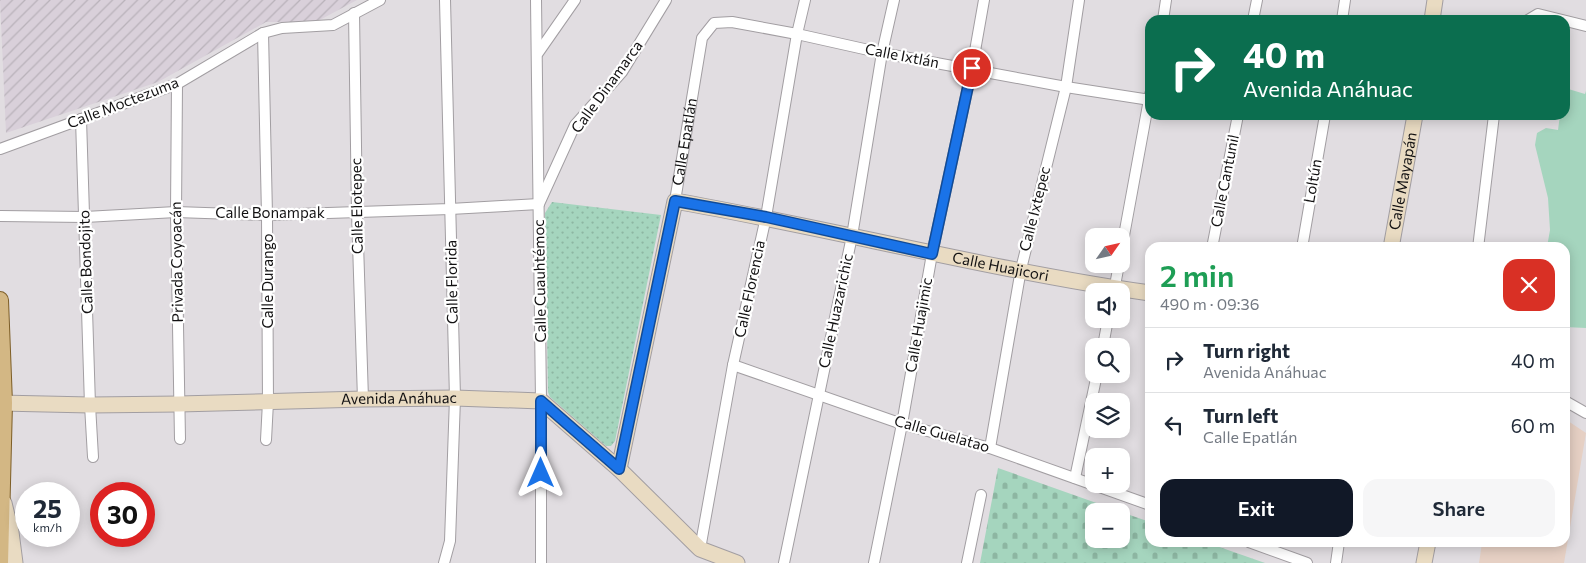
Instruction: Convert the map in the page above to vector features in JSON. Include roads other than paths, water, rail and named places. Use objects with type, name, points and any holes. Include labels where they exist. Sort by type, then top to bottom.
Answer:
[{"type":"main road","points":[[0,300],[2,403],[0,563]]},
{"type":"street","name":"Calle Moctezuma","points":[[0,148],[82,120],[177,84],[263,33],[282,28],[333,26],[380,0]]},
{"type":"street","name":"Calle Florida","points":[[444,563],[450,541],[455,398],[445,0]]},
{"type":"street","name":"Calle Cuauhtémoc","points":[[536,0],[541,401],[540,563]]},
{"type":"street","points":[[538,53],[576,0]]},
{"type":"street","name":"Calle Dinamarca","points":[[539,204],[575,125],[622,72],[666,0]]},
{"type":"street","name":"Calle Florencia","points":[[700,549],[733,365],[766,217],[804,0]]},
{"type":"street","name":"Calle Huazarichic","points":[[784,563],[852,236],[882,53],[894,0]]},
{"type":"street","name":"Calle Huajimic","points":[[874,563],[902,424],[932,254],[972,68],[984,0]]},
{"type":"street","name":"Calle Ixtepec","points":[[990,448],[1020,269],[1066,87],[1079,0]]},
{"type":"street","points":[[1164,15],[1166,0]]},
{"type":"street","points":[[1254,15],[1257,0]]},
{"type":"street","points":[[1343,15],[1345,0]]},
{"type":"street","points":[[1433,15],[1435,0]]},
{"type":"street","name":"Calle Elotepec","points":[[354,13],[357,212],[363,399]]},
{"type":"street","name":"Calle Ixtlán","points":[[714,24],[732,22],[882,53],[972,68],[1066,87],[1145,97]]},
{"type":"street","points":[[1570,22],[1586,26]]},
{"type":"street","name":"Calle Epatlán","points":[[619,469],[675,201],[702,38],[714,24]]},
{"type":"street","name":"Calle Durango","points":[[263,33],[267,215],[268,402],[266,440]]},
{"type":"street","name":"Privada Coyoacán","points":[[177,84],[176,212],[180,439]]},
{"type":"street","name":"Calle Bondojito","points":[[82,120],[90,405],[94,457]]},
{"type":"street","points":[[1126,228],[1146,120]]},
{"type":"street","name":"Calle Cantunil","points":[[1213,242],[1233,120]]},
{"type":"street","name":"Loltún","points":[[1303,242],[1324,120]]},
{"type":"street","name":"Calle Mayapán","points":[[1392,242],[1414,120]]},
{"type":"street","points":[[1479,242],[1493,120]]},
{"type":"street","name":"Calle Huajicori","points":[[675,201],[766,217],[932,254],[1020,269],[1086,283]]},
{"type":"street","name":"Calle Bonampak","points":[[0,216],[85,217],[176,212],[267,215],[539,204]]},
{"type":"street","name":"Calle Huajicori","points":[[1130,290],[1145,292]]},
{"type":"street","name":"Calle Guelatao","points":[[733,365],[902,424],[990,448],[1145,503]]},
{"type":"street","points":[[1076,478],[1095,383]]},
{"type":"street","name":"Avenida Anáhuac","points":[[2,403],[90,405],[455,398],[541,401]]},
{"type":"street","points":[[541,401],[619,469],[700,549],[737,563]]},
{"type":"street","points":[[1570,404],[1586,413]]},
{"type":"street","points":[[1,490],[11,532],[15,563]]},
{"type":"street","points":[[967,563],[981,495]]},
{"type":"street","points":[[1263,547],[1307,563]]},
{"type":"street","points":[[1336,563],[1339,547]]},
{"type":"street","points":[[1424,563],[1427,547]]}]
